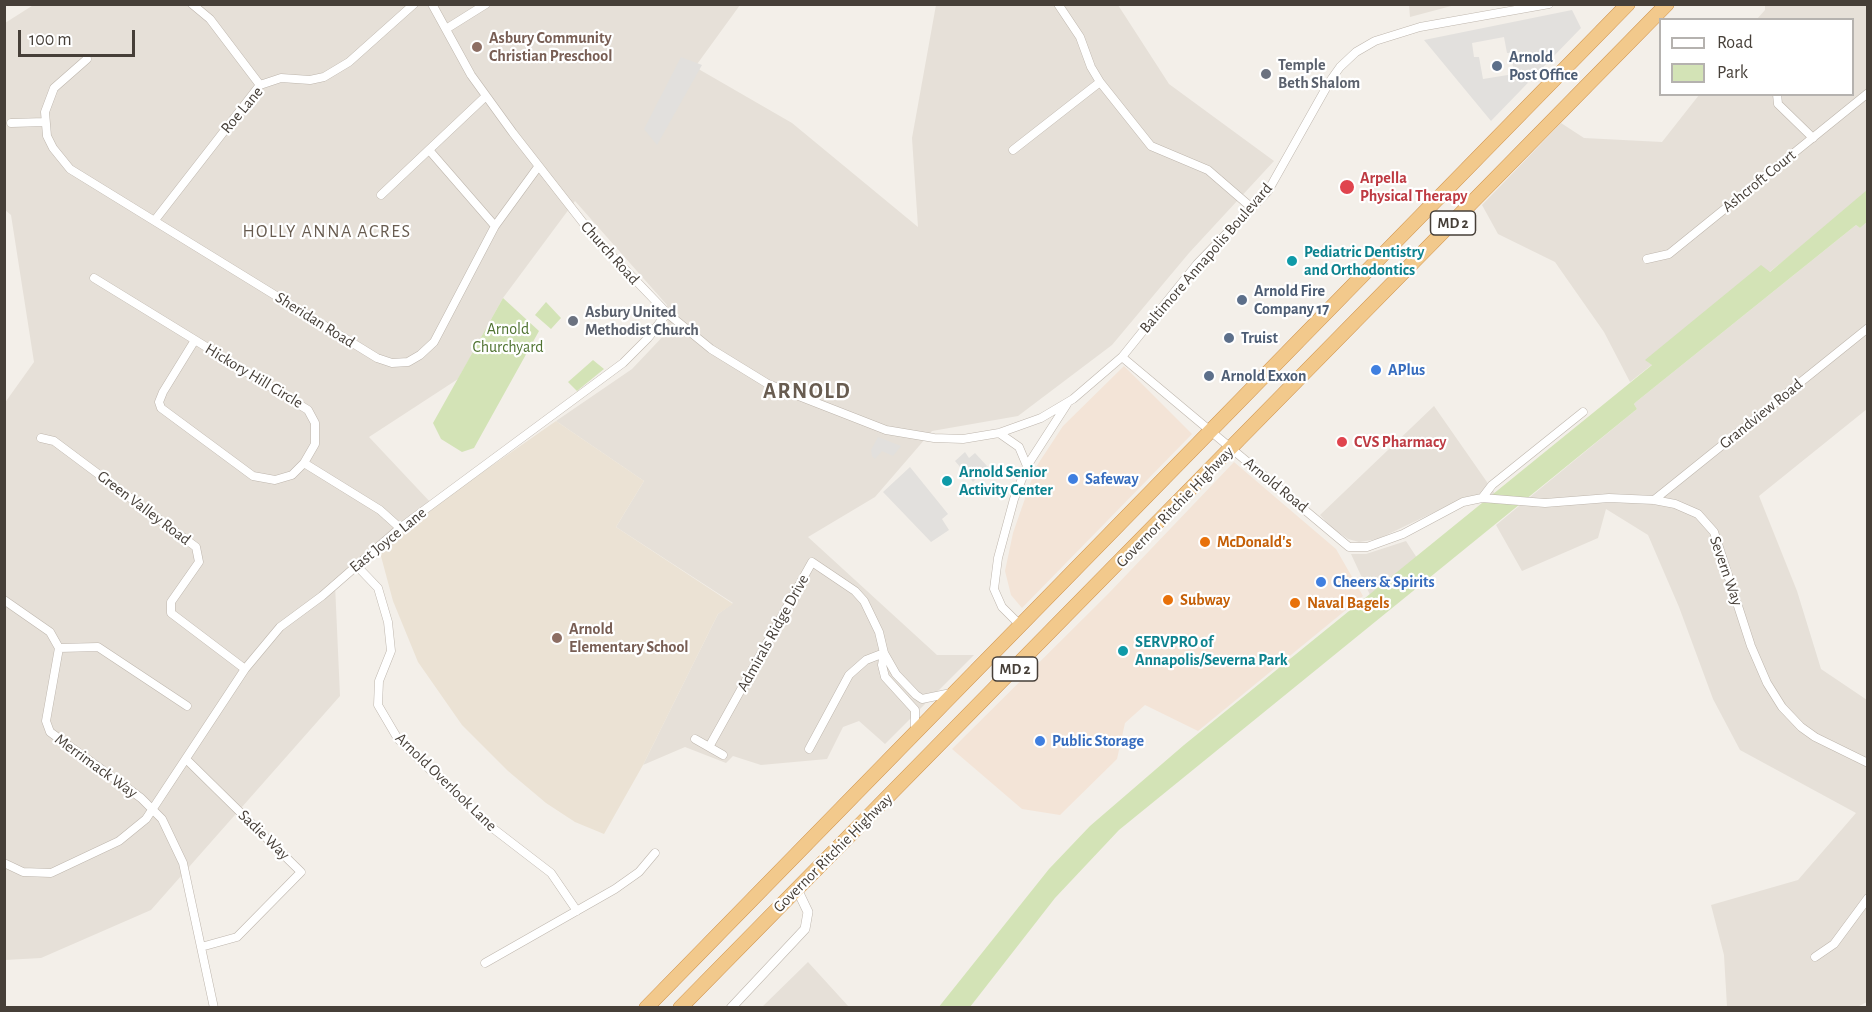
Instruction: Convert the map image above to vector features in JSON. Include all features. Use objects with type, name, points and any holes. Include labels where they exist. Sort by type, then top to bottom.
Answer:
[{"type":"highway","name":"Governor Ritchie Highway","points":[[680,1008],[1668,4]]},
{"type":"highway","name":"Governor Ritchie Highway","points":[[645,1008],[798,853],[915,729],[1210,431],[1624,6]]},
{"type":"highway","points":[[797,889],[791,880],[791,872],[798,853]]},
{"type":"street","points":[[192,4],[210,19],[260,85]]},
{"type":"street","name":"Roe Lane","points":[[155,220],[260,85],[281,78],[310,80],[324,77],[349,62],[414,4]]},
{"type":"street","name":"Church Road","points":[[432,4],[486,96],[538,167],[595,238],[667,313],[711,349],[738,366],[768,384],[831,411],[886,430],[934,438],[963,439],[999,433],[1041,418],[1068,402]]},
{"type":"street","points":[[446,29],[486,4]]},
{"type":"street","points":[[1058,4],[1080,37],[1091,67],[1127,118],[1151,146],[1208,170],[1252,208]]},
{"type":"street","name":"Baltimore Annapolis Boulevard","points":[[1019,624],[1002,607],[994,589],[993,579],[1014,499],[1027,466],[1068,402],[1122,357],[1197,264],[1252,208],[1280,171],[1340,67],[1356,52],[1375,41],[1420,27],[1549,4]]},
{"type":"street","points":[[11,123],[45,122],[45,112],[54,88],[87,59]]},
{"type":"street","points":[[1013,150],[1101,82]]},
{"type":"street","name":"Ashcroft Court","points":[[1647,259],[1669,254],[1868,93]]},
{"type":"street","points":[[381,195],[486,96]]},
{"type":"street","points":[[1777,96],[1778,104],[1813,138]]},
{"type":"street","name":"Sheridan Road","points":[[45,122],[53,148],[70,169],[377,358],[392,363],[408,362],[420,356],[434,342],[495,226],[538,167]]},
{"type":"street","points":[[429,150],[495,226]]},
{"type":"street","points":[[94,278],[195,340]]},
{"type":"street","name":"East Joyce Lane","points":[[4,863],[23,872],[51,873],[119,841],[153,810],[245,669],[280,627],[400,528],[623,363],[648,338],[667,313]]},
{"type":"street","name":"Grandview Road","points":[[1654,500],[1868,328]]},
{"type":"street","name":"Hickory Hill Circle","points":[[195,340],[305,406],[312,416],[316,438],[304,463],[292,475],[283,479],[258,478],[164,412],[159,405],[161,397],[195,340]]},
{"type":"street","name":"Arnold Road","points":[[1122,357],[1345,545],[1357,548],[1382,542]]},
{"type":"street","points":[[1482,498],[1492,485],[1583,412]]},
{"type":"street","points":[[999,433],[1020,447],[1027,466]]},
{"type":"street","name":"Green Valley Road","points":[[41,438],[54,441],[196,547],[199,562],[171,602],[171,613],[245,669]]},
{"type":"street","points":[[304,463],[380,510],[400,528]]},
{"type":"street","name":"Severn Way","points":[[1382,542],[1419,527],[1464,502],[1482,498],[1545,503],[1609,498],[1654,500],[1675,504],[1698,514],[1714,532],[1751,646],[1767,683],[1782,707],[1801,727],[1815,737],[1868,763]]},
{"type":"street","name":"Admirals Ridge Drive","points":[[709,747],[812,562],[855,591],[864,601],[879,632],[884,653],[896,674],[922,699],[951,693]]},
{"type":"street","name":"Arnold Overlook Lane","points":[[356,565],[378,588],[388,622],[391,651],[379,681],[378,705],[398,739],[486,823],[551,873],[577,911]]},
{"type":"street","points":[[4,600],[50,632],[59,648],[98,647],[187,706]]},
{"type":"street","name":"Merrimack Way","points":[[59,648],[46,721],[50,732],[162,819],[183,863],[214,1008]]},
{"type":"street","points":[[809,749],[849,675],[866,660],[884,653]]},
{"type":"street","name":"Admirals Ridge Drive","points":[[884,653],[882,665],[885,677],[915,710],[915,729]]},
{"type":"street","points":[[695,739],[723,755]]},
{"type":"street","name":"Sadie Way","points":[[186,759],[301,872],[237,937],[201,947]]},
{"type":"street","points":[[485,963],[577,911],[639,872],[655,853]]},
{"type":"street","points":[[731,1008],[805,929],[808,912],[797,889]]},
{"type":"street","points":[[1815,957],[1834,944],[1868,898]]},
{"type":"shaded area","points":[[35,4],[740,5],[695,67],[792,123],[918,227],[912,138],[936,5],[1118,5],[1169,84],[1274,161],[1189,253],[1112,345],[1018,416],[932,431],[875,497],[808,537],[937,655],[974,655],[885,744],[859,721],[843,727],[827,759],[761,765],[733,756],[726,763],[685,747],[643,765],[718,614],[733,603],[616,527],[644,481],[556,421],[632,369],[668,331],[667,305],[575,201],[503,298],[458,379],[369,437],[432,504],[335,584],[340,696],[151,910],[41,958],[5,960],[4,404],[34,362],[11,215],[5,210],[5,23]]},
{"type":"shaded area","points":[[1409,4],[1455,5],[1410,17]]},
{"type":"shaded area","points":[[1765,5],[1867,5],[1867,195],[1630,382],[1604,332],[1555,262],[1498,234],[1482,205],[1561,123],[1584,138],[1662,142],[1698,96],[1854,96],[1854,18],[1758,18],[1765,10]]},
{"type":"shaded area","points":[[1572,10],[1581,28],[1491,121],[1424,40]],"holes":[[[1504,37],[1507,53],[1511,53],[1514,74],[1483,79],[1479,57],[1474,57],[1472,43]]]},
{"type":"shaded area","points":[[681,57],[702,65],[657,145],[644,129]]},
{"type":"shaded area","points":[[1867,222],[1867,409],[1759,496],[1797,591],[1821,669],[1867,700],[1867,1002],[1855,1008],[1727,1007],[1724,955],[1711,905],[1798,880],[1856,813],[1740,750],[1713,699],[1679,607],[1648,535],[1606,509],[1598,538],[1522,571],[1496,525],[1637,409],[1634,404],[1636,402],[1856,225],[1860,228]]},
{"type":"shaded area","points":[[1124,366],[1192,434],[1022,608],[1011,595],[1005,571],[1013,533],[1036,467],[1063,426]]},
{"type":"shaded area","points":[[1434,406],[1496,495],[1466,497],[1378,539],[1359,542],[1348,539],[1332,528],[1320,515]]},
{"type":"shaded area","name":"Arnold Elementary School","points":[[556,421],[644,481],[616,527],[733,604],[718,614],[643,765],[604,834],[575,822],[546,803],[508,771],[462,725],[418,662],[393,601],[378,545]]},
{"type":"shaded area","points":[[878,437],[901,446],[893,456],[882,451],[875,459],[871,450]]},
{"type":"shaded area","points":[[965,452],[969,458],[975,453],[988,467],[973,482],[955,461]]},
{"type":"shaded area","points":[[1234,462],[1336,549],[1363,596],[1198,731],[1145,705],[1125,723],[1117,759],[1060,815],[1022,809],[952,749],[1108,594]]},
{"type":"shaded area","points":[[910,467],[948,514],[942,519],[949,530],[931,542],[883,492]]},
{"type":"shaded area","points":[[1406,541],[1417,558],[1370,595],[1351,554],[1366,554]]},
{"type":"shaded area","points":[[808,962],[849,1007],[762,1007]]},
{"type":"green space","points":[[1867,190],[1867,222],[1860,228],[1856,225],[1636,402],[1634,404],[1637,409],[1119,830],[1055,898],[970,1007],[938,1008],[1049,869],[1090,826],[1184,745],[1652,365],[1645,360],[1761,265],[1770,272]]},
{"type":"green space","name":"Arnold Churchyard","points":[[503,298],[539,331],[474,448],[462,452],[441,439],[433,423]]},
{"type":"green space","points":[[546,302],[561,318],[551,329],[535,315]]},
{"type":"green space","points":[[593,360],[604,369],[577,391],[568,382]]},
{"type":"place","name":"Asbury Community Christian Preschool","points":[[477,47]]},
{"type":"place","name":"Arnold Post Office","points":[[1497,66]]},
{"type":"place","name":"Temple Beth Shalom","points":[[1266,74]]},
{"type":"place","name":"Arpella Physical Therapy","points":[[1347,187]]},
{"type":"place","name":"Pediatric Dentistry and Orthodontics","points":[[1292,261]]},
{"type":"place","name":"Arnold Fire Company 17","points":[[1242,300]]},
{"type":"place","name":"Asbury United Methodist Church","points":[[573,321]]},
{"type":"place","name":"Truist","points":[[1229,338]]},
{"type":"place","name":"APlus","points":[[1376,370]]},
{"type":"place","name":"Arnold Exxon","points":[[1209,376]]},
{"type":"place","name":"CVS Pharmacy","points":[[1342,442]]},
{"type":"place","name":"Safeway","points":[[1073,479]]},
{"type":"place","name":"Arnold Senior Activity Center","points":[[947,481]]},
{"type":"place","name":"McDonald's","points":[[1205,542]]},
{"type":"place","name":"Cheers & Spirits","points":[[1321,582]]},
{"type":"place","name":"Subway","points":[[1168,600]]},
{"type":"place","name":"Naval Bagels","points":[[1295,603]]},
{"type":"place","name":"Arnold Elementary School","points":[[557,638]]},
{"type":"place","name":"SERVPRO of Annapolis/Severna Park","points":[[1123,651]]},
{"type":"place","name":"Public Storage","points":[[1040,741]]},
{"type":"district","name":"HOLLY ANNA ACRES","points":[[327,232]]},
{"type":"district","name":"ARNOLD","points":[[807,391]]}]
